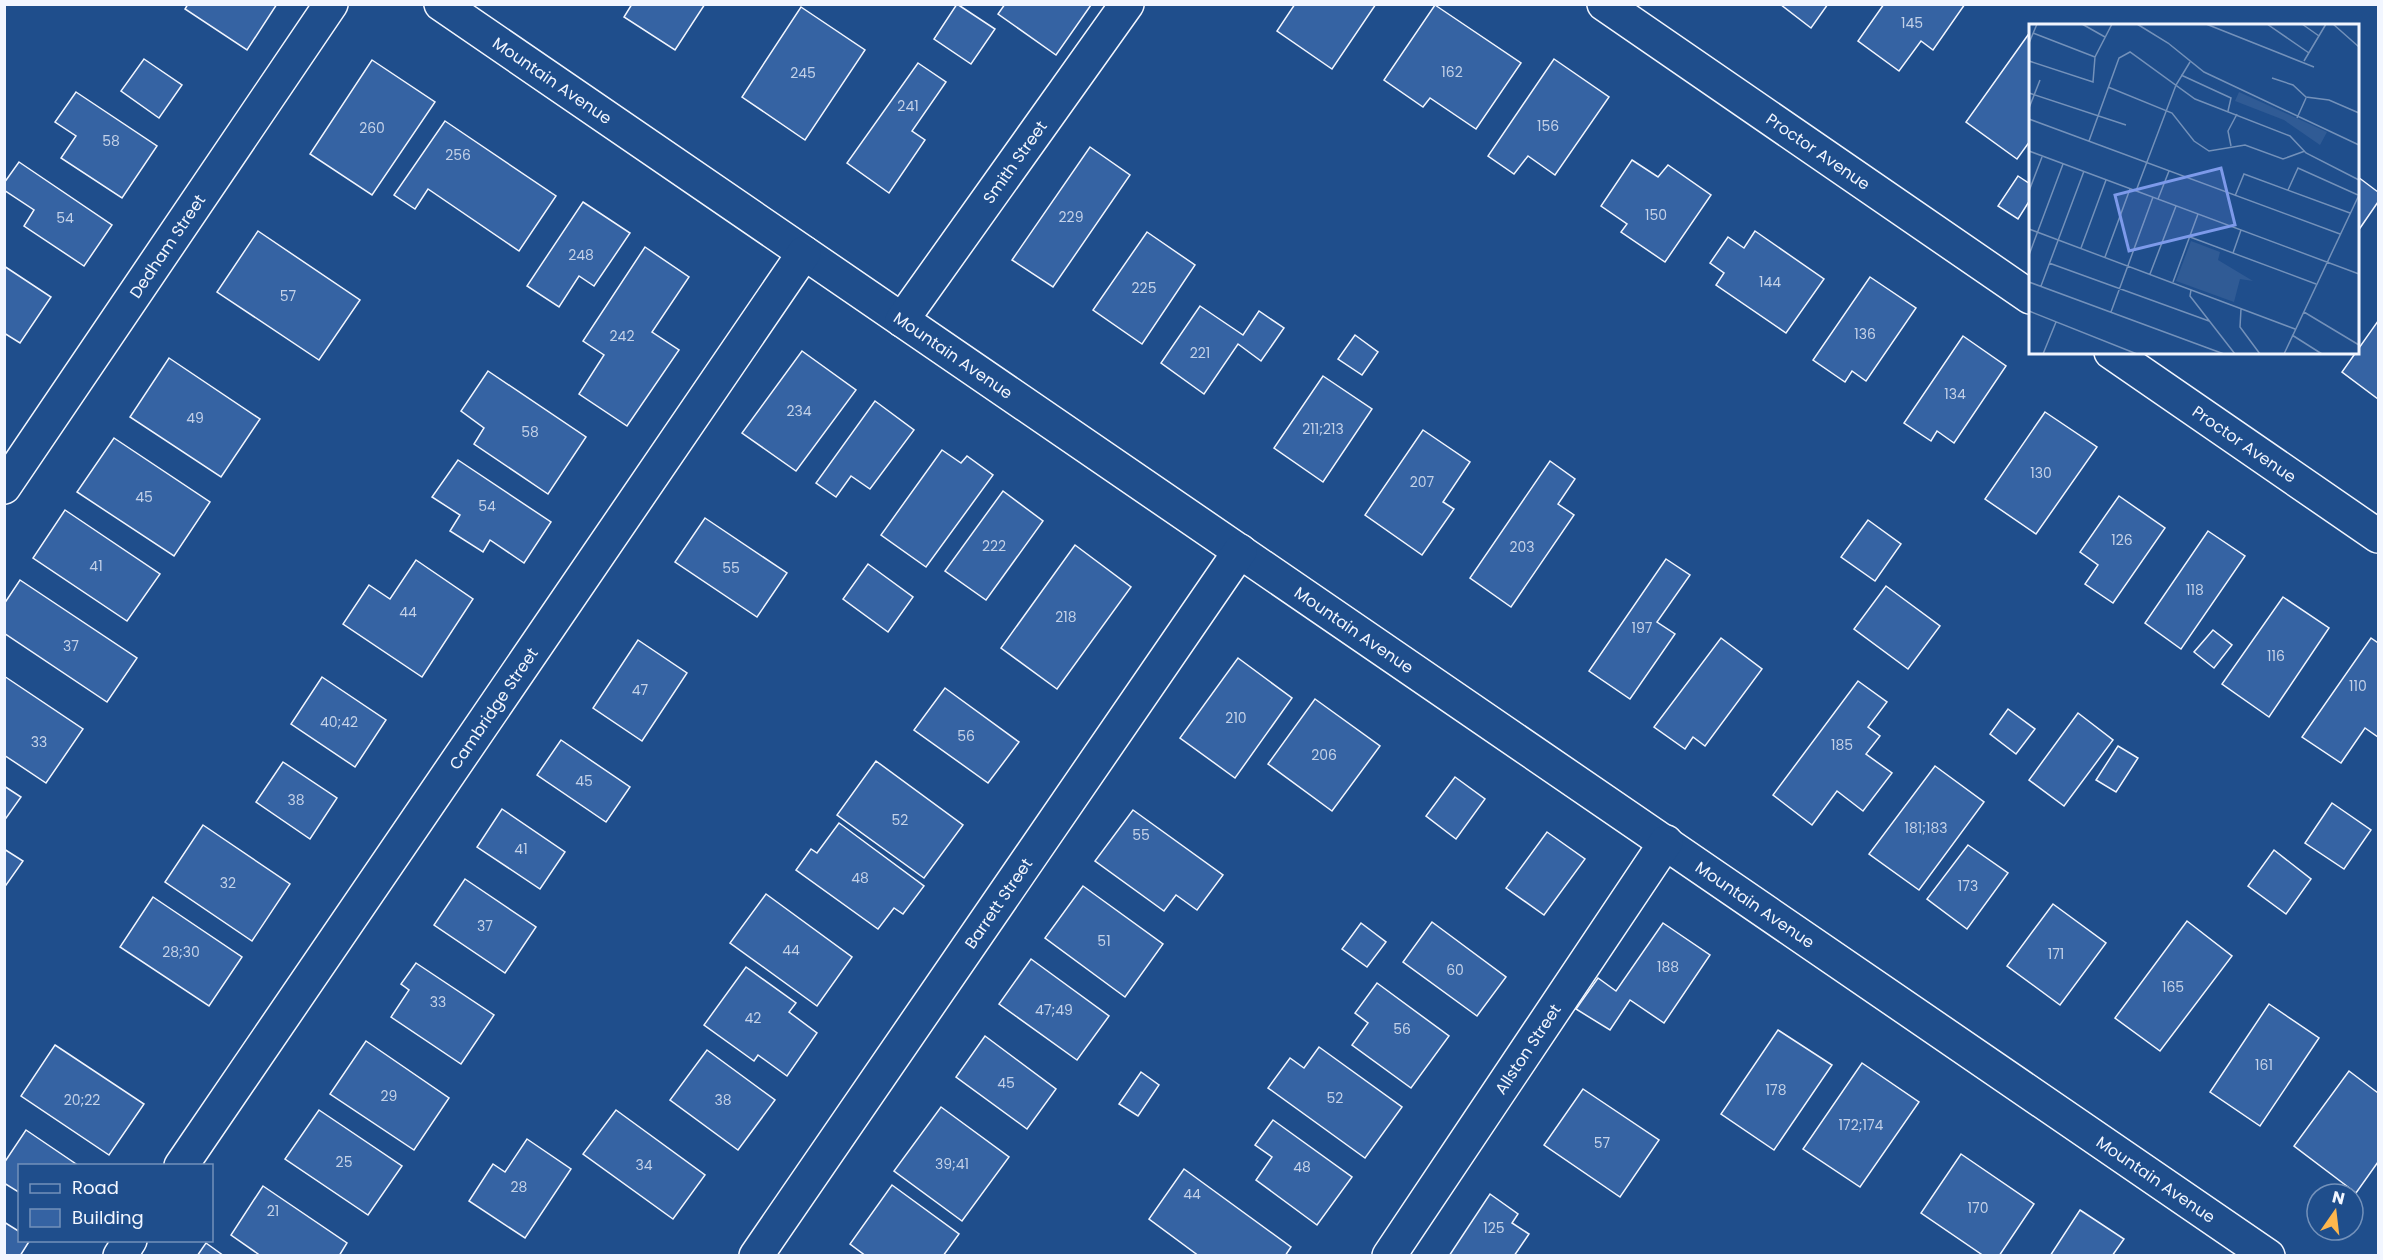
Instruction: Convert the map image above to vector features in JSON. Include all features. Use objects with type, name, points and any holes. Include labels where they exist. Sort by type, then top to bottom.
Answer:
[{"type":"street","name":"Dedham Street","points":[[4,487],[332,4]]},
{"type":"street","name":"Mountain Avenue","points":[[441,4],[481,16],[804,253],[2268,1256]]},
{"type":"street","name":"Smith Street","points":[[902,320],[1127,4]]},
{"type":"street","name":"Proctor Avenue","points":[[1604,4],[2029,296]]},
{"type":"street","name":"Cambridge Street","points":[[182,1164],[804,253]]},
{"type":"street","name":"Proctor Avenue","points":[[2114,354],[2379,536]]},
{"type":"street","name":"Barrett Street","points":[[756,1256],[1240,550]]},
{"type":"street","name":"Allston Street","points":[[1389,1256],[1666,842]]},
{"type":"street","points":[[120,1256],[129,1242]]},
{"type":"building","points":[[188,4],[277,4],[247,50],[185,9]]},
{"type":"building","points":[[632,4],[705,4],[675,50],[624,17]]},
{"type":"building","points":[[957,4],[995,29],[971,64],[934,39]]},
{"type":"building","points":[[1005,4],[1091,5],[1056,55],[998,14]]},
{"type":"building","points":[[1295,4],[1376,4],[1332,69],[1277,31]]},
{"type":"building","points":[[1780,4],[1828,4],[1811,28]]},
{"type":"building","points":[[1884,4],[1965,4],[1933,50],[1921,41],[1899,71],[1858,41]]},
{"type":"building","points":[[1435,5],[1521,63],[1476,129],[1430,98],[1423,107],[1384,80]]},
{"type":"building","points":[[801,7],[865,50],[805,140],[742,97]]},
{"type":"building","points":[[2028,35],[2029,142],[2017,159],[1966,122]]},
{"type":"building","points":[[144,59],[182,85],[159,118],[121,91]]},
{"type":"building","points":[[1554,59],[1609,97],[1555,175],[1528,156],[1514,174],[1488,156]]},
{"type":"building","points":[[372,60],[435,102],[372,195],[310,154]]},
{"type":"building","points":[[918,63],[946,82],[912,131],[925,140],[889,193],[847,163]]},
{"type":"building","points":[[76,92],[157,146],[122,198],[61,158],[76,136],[55,122]]},
{"type":"building","points":[[445,121],[556,196],[519,251],[428,189],[415,209],[394,195]]},
{"type":"building","points":[[1090,147],[1130,175],[1053,287],[1012,260]]},
{"type":"building","points":[[1632,160],[1658,177],[1668,165],[1711,195],[1665,262],[1621,232],[1627,224],[1601,206]]},
{"type":"building","points":[[19,162],[112,225],[84,266],[24,226],[34,210],[4,190],[4,183]]},
{"type":"building","points":[[2018,176],[2029,183],[2029,202],[2018,219],[1998,206]]},
{"type":"building","points":[[2359,178],[2378,192],[2378,202],[2359,230]]},
{"type":"building","points":[[583,202],[630,233],[594,286],[579,276],[559,307],[527,286]]},
{"type":"building","points":[[258,231],[360,300],[319,360],[217,292]]},
{"type":"building","points":[[1755,231],[1824,279],[1786,333],[1716,285],[1724,273],[1710,263],[1728,237],[1744,248]]},
{"type":"building","points":[[1147,232],[1195,265],[1142,344],[1093,310]]},
{"type":"building","points":[[645,247],[689,277],[652,332],[679,350],[627,426],[579,394],[604,355],[583,341]]},
{"type":"building","points":[[4,266],[51,297],[20,343],[4,333]]},
{"type":"building","points":[[1870,277],[1916,308],[1866,381],[1852,371],[1845,382],[1813,360]]},
{"type":"building","points":[[1200,306],[1243,335],[1259,311],[1284,328],[1261,361],[1238,344],[1204,394],[1161,363]]},
{"type":"building","points":[[2378,321],[2378,399],[2342,372],[2355,354],[2359,354],[2359,348]]},
{"type":"building","points":[[1355,335],[1378,352],[1362,375],[1338,359]]},
{"type":"building","points":[[1963,336],[2006,366],[1954,443],[1937,431],[1931,441],[1904,423]]},
{"type":"building","points":[[802,351],[856,390],[796,471],[742,433]]},
{"type":"building","points":[[169,358],[260,419],[221,477],[130,417]]},
{"type":"building","points":[[488,371],[586,437],[548,494],[474,444],[484,428],[461,411]]},
{"type":"building","points":[[1323,376],[1372,409],[1323,482],[1274,448]]},
{"type":"building","points":[[875,401],[914,430],[870,489],[851,476],[836,497],[816,483]]},
{"type":"building","points":[[2045,412],[2097,447],[2036,534],[1985,499]]},
{"type":"building","points":[[1423,430],[1470,462],[1443,502],[1454,509],[1422,555],[1365,515]]},
{"type":"building","points":[[114,438],[210,502],[174,556],[77,492]]},
{"type":"building","points":[[942,450],[961,463],[967,456],[993,475],[926,567],[881,535]]},
{"type":"building","points":[[458,460],[551,522],[524,563],[490,540],[483,552],[450,531],[460,515],[432,497]]},
{"type":"building","points":[[1550,461],[1575,479],[1558,504],[1574,515],[1511,607],[1470,578]]},
{"type":"building","points":[[1003,491],[1043,521],[986,600],[945,571]]},
{"type":"building","points":[[2119,496],[2165,528],[2113,603],[2085,584],[2098,565],[2080,552]]},
{"type":"building","points":[[65,510],[160,574],[127,621],[33,558]]},
{"type":"building","points":[[705,518],[787,573],[757,617],[675,562]]},
{"type":"building","points":[[1868,520],[1901,544],[1875,581],[1841,557]]},
{"type":"building","points":[[2208,531],[2245,556],[2181,649],[2145,623]]},
{"type":"building","points":[[1075,545],[1131,587],[1057,689],[1001,648]]},
{"type":"building","points":[[1666,559],[1690,575],[1657,622],[1675,634],[1630,699],[1589,671]]},
{"type":"building","points":[[416,560],[473,599],[422,677],[343,624],[369,585],[390,599]]},
{"type":"building","points":[[868,564],[913,597],[888,632],[843,599]]},
{"type":"building","points":[[20,580],[137,658],[107,702],[4,633],[4,604]]},
{"type":"building","points":[[1886,586],[1940,626],[1908,669],[1854,629]]},
{"type":"building","points":[[2283,597],[2329,628],[2269,717],[2222,684]]},
{"type":"building","points":[[2213,630],[2232,645],[2214,668],[2194,652]]},
{"type":"building","points":[[1721,638],[1762,669],[1705,746],[1693,737],[1685,749],[1654,727]]},
{"type":"building","points":[[2371,638],[2378,643],[2378,737],[2365,728],[2341,763],[2302,737]]},
{"type":"building","points":[[638,640],[687,673],[642,741],[593,708]]},
{"type":"building","points":[[1238,658],[1292,698],[1235,778],[1180,738]]},
{"type":"building","points":[[4,676],[83,729],[46,783],[4,755]]},
{"type":"building","points":[[322,677],[386,720],[355,767],[291,724]]},
{"type":"building","points":[[1858,681],[1887,702],[1868,727],[1880,736],[1866,754],[1892,773],[1863,811],[1837,791],[1812,825],[1773,795]]},
{"type":"building","points":[[945,688],[1019,742],[988,783],[914,730]]},
{"type":"building","points":[[1315,699],[1380,746],[1332,811],[1268,764]]},
{"type":"building","points":[[2008,709],[2035,729],[2016,754],[1990,734]]},
{"type":"building","points":[[2078,713],[2113,740],[2064,806],[2029,780]]},
{"type":"building","points":[[561,740],[630,787],[606,822],[537,775]]},
{"type":"building","points":[[2118,746],[2138,758],[2116,792],[2096,780]]},
{"type":"building","points":[[876,761],[963,825],[924,878],[837,815]]},
{"type":"building","points":[[283,762],[337,798],[310,839],[256,802]]},
{"type":"building","points":[[1935,766],[1984,802],[1919,890],[1869,854]]},
{"type":"building","points":[[1455,777],[1485,799],[1456,839],[1426,816]]},
{"type":"building","points":[[4,786],[21,797],[4,821]]},
{"type":"building","points":[[2332,803],[2371,830],[2344,869],[2305,843]]},
{"type":"building","points":[[502,809],[565,852],[540,889],[477,847]]},
{"type":"building","points":[[1133,810],[1223,875],[1197,910],[1176,895],[1164,911],[1095,861]]},
{"type":"building","points":[[839,823],[924,886],[903,914],[894,908],[878,929],[796,870],[811,849],[817,853]]},
{"type":"building","points":[[203,825],[290,884],[252,941],[165,882]]},
{"type":"building","points":[[1547,832],[1585,859],[1544,915],[1506,888]]},
{"type":"building","points":[[1968,845],[2008,873],[1967,929],[1927,899]]},
{"type":"building","points":[[4,849],[23,861],[4,888]]},
{"type":"building","points":[[2274,850],[2311,879],[2286,914],[2248,886]]},
{"type":"building","points":[[465,879],[536,927],[505,973],[434,925]]},
{"type":"building","points":[[1083,886],[1163,944],[1125,997],[1045,938]]},
{"type":"building","points":[[766,894],[852,957],[817,1006],[730,943]]},
{"type":"building","points":[[153,897],[242,957],[209,1006],[120,947]]},
{"type":"building","points":[[2053,904],[2106,943],[2060,1005],[2007,966]]},
{"type":"building","points":[[2187,921],[2232,956],[2160,1051],[2115,1018]]},
{"type":"building","points":[[1432,922],[1506,977],[1477,1016],[1403,962]]},
{"type":"building","points":[[1361,923],[1386,942],[1367,967],[1342,949]]},
{"type":"building","points":[[1663,923],[1710,955],[1664,1023],[1630,1000],[1610,1030],[1576,1009],[1598,978],[1616,991]]},
{"type":"building","points":[[1031,959],[1109,1016],[1077,1060],[999,1004]]},
{"type":"building","points":[[416,963],[494,1015],[461,1064],[391,1017],[409,990],[401,984]]},
{"type":"building","points":[[746,967],[796,1003],[789,1012],[817,1033],[787,1076],[758,1055],[754,1061],[704,1025]]},
{"type":"building","points":[[1377,983],[1449,1036],[1411,1088],[1352,1045],[1368,1023],[1355,1013]]},
{"type":"building","points":[[2269,1004],[2319,1038],[2260,1126],[2210,1092]]},
{"type":"building","points":[[1778,1030],[1832,1065],[1774,1150],[1721,1114]]},
{"type":"building","points":[[985,1036],[1056,1089],[1027,1129],[956,1077]]},
{"type":"building","points":[[366,1041],[449,1098],[414,1150],[330,1094]]},
{"type":"building","points":[[55,1045],[144,1104],[109,1155],[21,1096]]},
{"type":"building","points":[[1319,1047],[1402,1107],[1365,1158],[1268,1088],[1290,1058],[1304,1068]]},
{"type":"building","points":[[707,1050],[775,1100],[738,1150],[670,1100]]},
{"type":"building","points":[[1862,1063],[1919,1102],[1860,1187],[1803,1149]]},
{"type":"building","points":[[2349,1071],[2378,1093],[2378,1162],[2364,1182],[2341,1182],[2294,1146]]},
{"type":"building","points":[[1141,1072],[1159,1085],[1138,1116],[1119,1104]]},
{"type":"building","points":[[1583,1089],[1659,1140],[1620,1197],[1544,1145]]},
{"type":"building","points":[[941,1107],[1009,1157],[962,1221],[894,1171]]},
{"type":"building","points":[[319,1110],[402,1166],[368,1215],[285,1159]]},
{"type":"building","points":[[616,1110],[705,1175],[673,1219],[583,1154]]},
{"type":"building","points":[[1273,1120],[1352,1177],[1317,1225],[1256,1180],[1272,1157],[1255,1145]]},
{"type":"building","points":[[26,1130],[76,1164],[18,1164],[18,1192],[4,1183],[4,1163]]},
{"type":"building","points":[[527,1139],[571,1169],[525,1238],[469,1201],[493,1164],[505,1172]]},
{"type":"building","points":[[1961,1154],[2034,1204],[1999,1256],[1984,1256],[1921,1213]]},
{"type":"building","points":[[1184,1169],[1291,1247],[1285,1256],[1199,1256],[1149,1219]]},
{"type":"building","points":[[892,1185],[959,1234],[943,1256],[866,1256],[850,1244]]},
{"type":"building","points":[[263,1186],[347,1243],[339,1256],[261,1256],[231,1235]]},
{"type":"building","points":[[1490,1194],[1518,1214],[1512,1223],[1529,1234],[1514,1256],[1449,1256]]},
{"type":"building","points":[[2080,1210],[2124,1239],[2112,1256],[2050,1256]]},
{"type":"building","points":[[4,1222],[18,1231],[18,1242],[29,1242],[20,1256],[4,1256]]},
{"type":"building","points":[[206,1243],[224,1256],[197,1256]]}]
